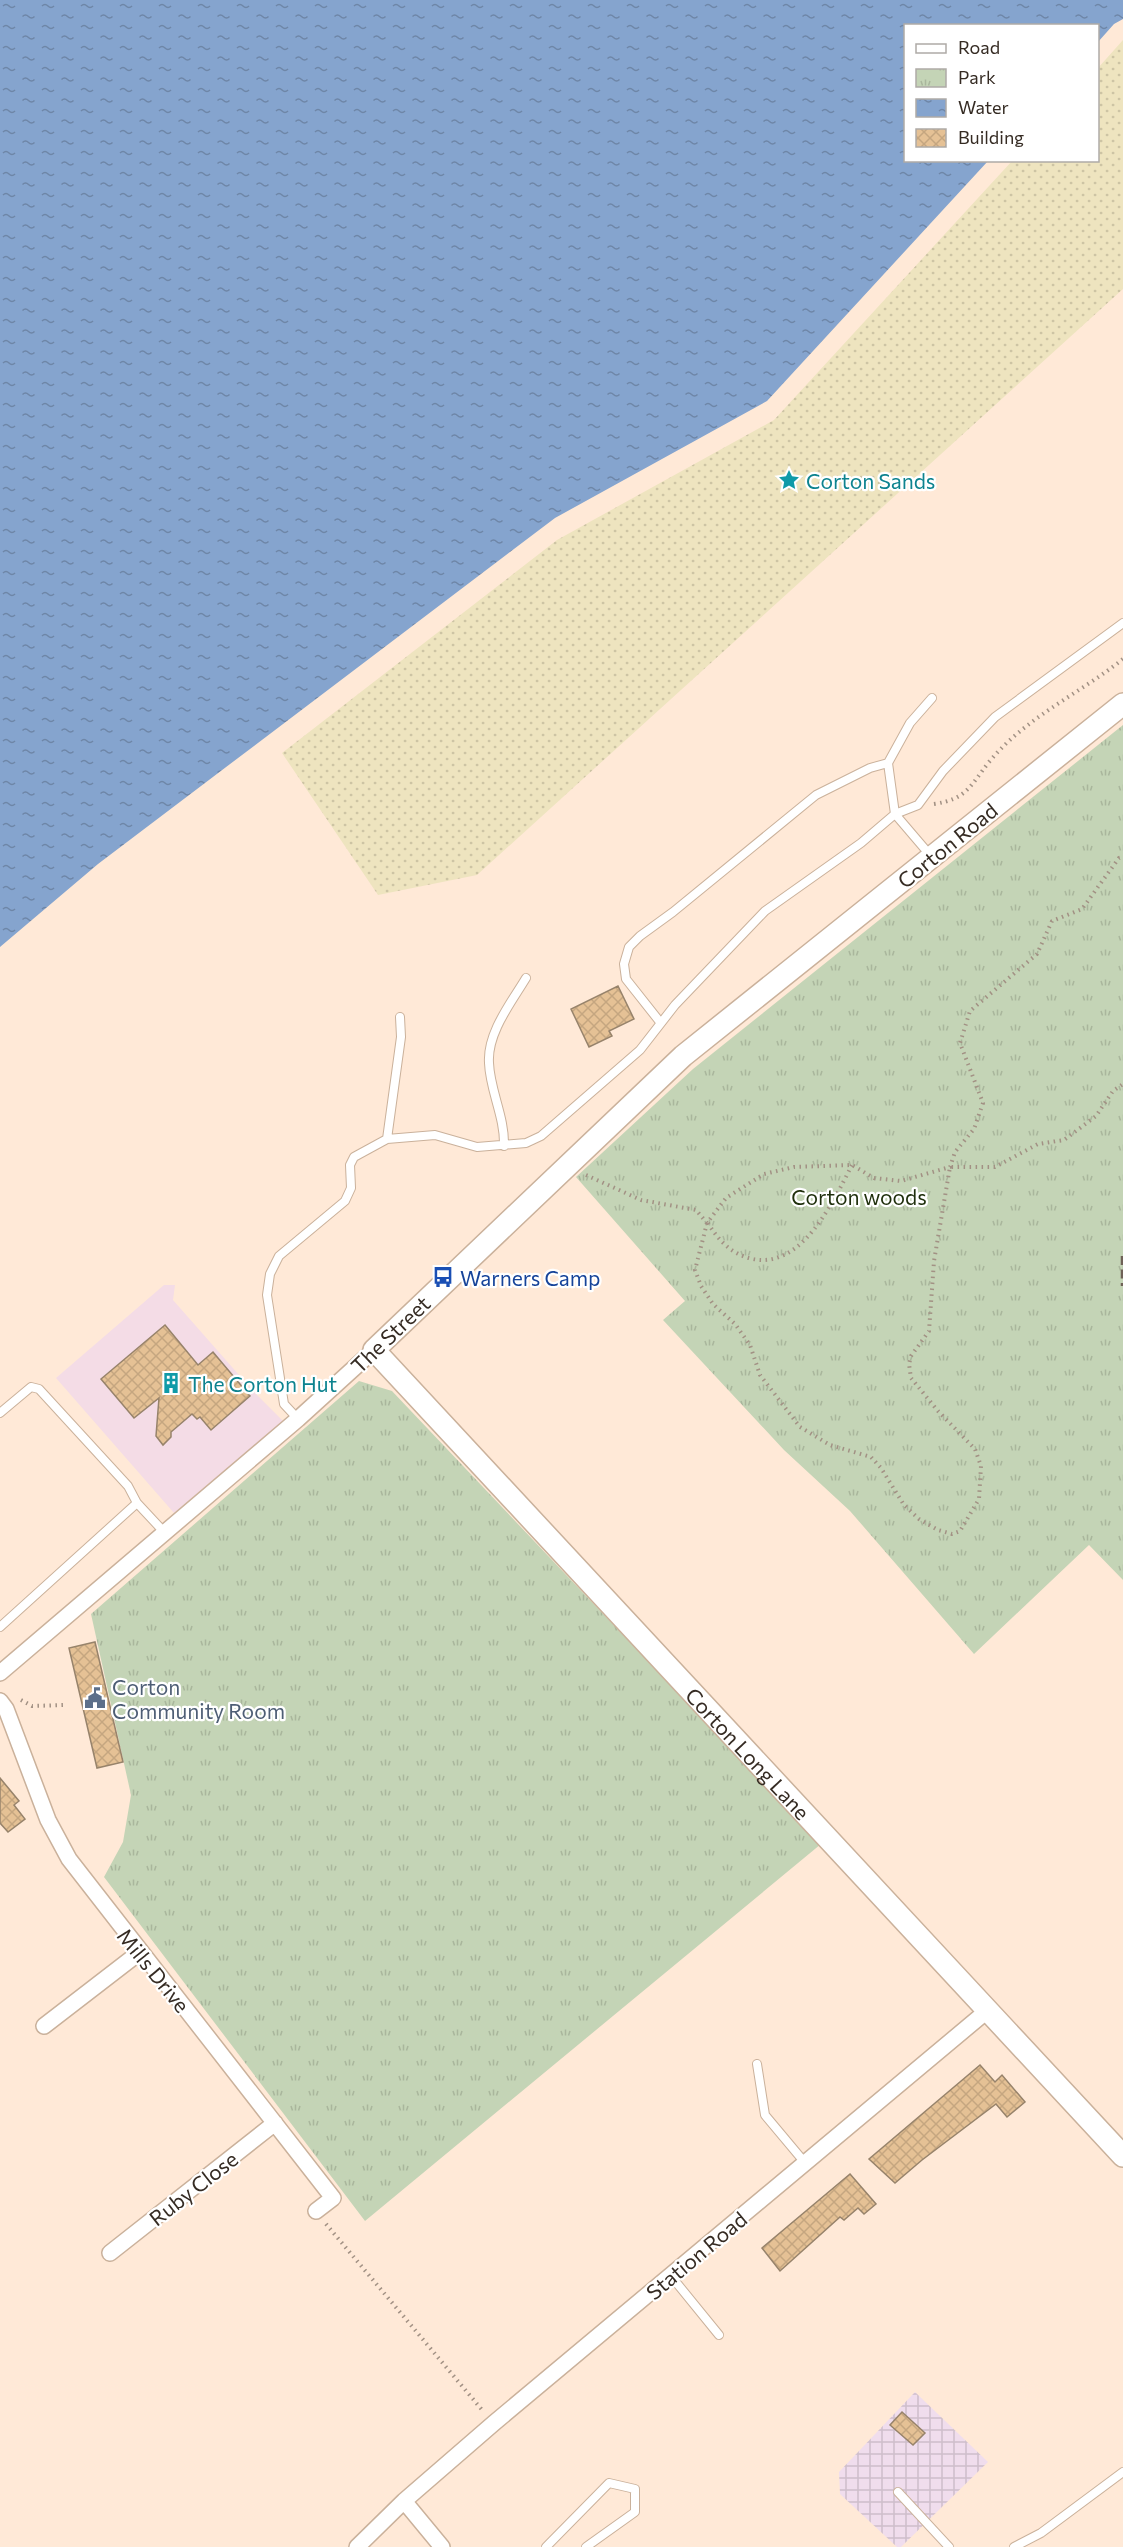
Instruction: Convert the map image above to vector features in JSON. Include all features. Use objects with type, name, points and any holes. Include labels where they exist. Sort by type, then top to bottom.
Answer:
[{"type":"main road","name":"Corton Road","points":[[771,985],[1123,704]]},
{"type":"main road","name":"The Street","points":[[374,1350],[562,1168],[683,1056],[771,985]]},
{"type":"main road","name":"Corton Long Lane","points":[[374,1350],[1120,2153]]},
{"type":"street","name":"The Street","points":[[0,1673],[298,1419],[374,1350]]},
{"type":"street","name":"Mills Drive","points":[[0,1701],[6,1709],[48,1820],[69,1859],[333,2198],[316,2211]]},
{"type":"street","points":[[44,2026],[140,1952]]},
{"type":"street","name":"Station Road","points":[[357,2547],[404,2501],[494,2423],[988,2010]]},
{"type":"street","name":"Ruby Close","points":[[110,2253],[275,2123]]},
{"type":"street","points":[[404,2501],[442,2547]]},
{"type":"lane","points":[[298,1419],[284,1404],[267,1295],[270,1274],[285,1250],[345,1201],[351,1188],[350,1165],[354,1157],[387,1139],[435,1135],[477,1147],[526,1143],[541,1137],[640,1050],[660,1022],[765,911],[861,843],[895,814],[918,805],[944,771],[995,717],[1123,624]]},
{"type":"lane","points":[[932,698],[910,723],[888,763],[895,814],[932,857]]},
{"type":"lane","points":[[660,1022],[626,979],[624,964],[629,947],[816,795],[870,768],[888,763]]},
{"type":"lane","points":[[504,1146],[504,1128],[489,1063],[495,1032],[526,978]]},
{"type":"lane","points":[[387,1139],[401,1037],[400,1017]]},
{"type":"lane","points":[[0,1413],[31,1388],[39,1389],[128,1486],[137,1503],[165,1533]]},
{"type":"lane","points":[[0,1627],[137,1503]]},
{"type":"lane","points":[[757,2064],[765,2115],[806,2164]]},
{"type":"lane","points":[[671,2276],[719,2335]]},
{"type":"lane","points":[[1014,2547],[1041,2533],[1123,2472]]},
{"type":"lane","points":[[546,2547],[609,2483],[635,2489],[635,2512],[586,2547]]},
{"type":"lane","points":[[898,2492],[950,2547]]},
{"type":"path","points":[[918,805],[950,801],[966,793],[989,762],[1025,726],[1123,659]]},
{"type":"path","points":[[1123,857],[1119,858],[1082,909],[1052,921],[1036,954],[969,1011],[960,1043],[983,1103],[974,1130],[955,1152],[950,1167],[934,1261],[929,1331],[911,1356],[909,1364],[911,1378],[938,1411],[975,1449],[981,1466],[979,1499],[960,1531],[952,1533],[938,1530],[919,1519],[904,1505],[881,1468],[871,1457],[830,1445],[800,1427],[760,1375],[750,1345],[735,1324],[713,1304],[701,1286],[695,1270],[707,1223],[726,1198],[764,1174],[812,1165],[852,1165],[874,1178],[901,1181],[950,1167],[995,1167],[1038,1144],[1065,1140],[1096,1116],[1113,1090],[1123,1084]]},
{"type":"path","points":[[562,1168],[582,1173],[641,1200],[696,1210],[719,1241],[745,1257],[767,1262],[789,1254],[813,1229],[829,1209],[852,1165]]},
{"type":"path","points":[[17,1695],[32,1706],[65,1705]]},
{"type":"path","points":[[316,2211],[494,2423]]},
{"type":"shaded area","points":[[164,1285],[175,1285],[173,1300],[254,1392],[283,1421],[174,1513],[56,1378]]},
{"type":"shaded area","points":[[915,2392],[988,2462],[901,2547],[897,2547],[840,2494],[839,2472]]},
{"type":"sand","name":"Corton Sands","points":[[1123,40],[1123,289],[477,875],[378,895],[282,753],[557,540],[774,420],[1011,162],[1099,162],[1099,67]]},
{"type":"green space","name":"Corton woods","points":[[1123,725],[1123,1580],[1089,1545],[974,1654],[850,1511],[784,1450],[663,1320],[685,1301],[576,1177],[693,1069]]},
{"type":"green space","points":[[359,1381],[392,1391],[821,1844],[365,2221],[104,1877],[123,1842],[131,1795],[91,1614]]},
{"type":"water","points":[[0,0],[1123,0],[1123,19],[1114,24],[1099,41],[1099,24],[904,24],[904,162],[987,162],[767,401],[555,518],[98,864],[0,947]]},
{"type":"building","points":[[618,986],[634,1019],[609,1031],[612,1036],[589,1047],[571,1009]]},
{"type":"building","name":"The Corton Hut","points":[[165,1325],[198,1365],[213,1352],[250,1396],[211,1430],[200,1417],[197,1419],[192,1414],[171,1432],[171,1437],[163,1445],[156,1436],[159,1398],[134,1418],[101,1379]]},
{"type":"building","name":"Corton Community Room","points":[[95,1642],[123,1762],[97,1768],[69,1648]]},
{"type":"building","points":[[0,1778],[19,1801],[14,1805],[25,1819],[8,1832],[0,1823]]},
{"type":"building","points":[[980,2065],[995,2082],[1002,2075],[1025,2102],[1007,2117],[996,2104],[895,2183],[869,2159]]},
{"type":"building","points":[[850,2174],[876,2204],[864,2214],[858,2208],[844,2220],[840,2217],[780,2271],[762,2248]]},
{"type":"building","points":[[902,2412],[925,2433],[913,2445],[890,2425]]},
{"type":"railway","points":[[1123,1256],[1123,1286]]},
{"type":"place","name":"Corton Sands","points":[[789,480]]},
{"type":"place","name":"Warners Camp","points":[[443,1277]]},
{"type":"place","name":"The Corton Hut","points":[[171,1383]]},
{"type":"place","name":"Corton Community Room","points":[[95,1698]]}]
